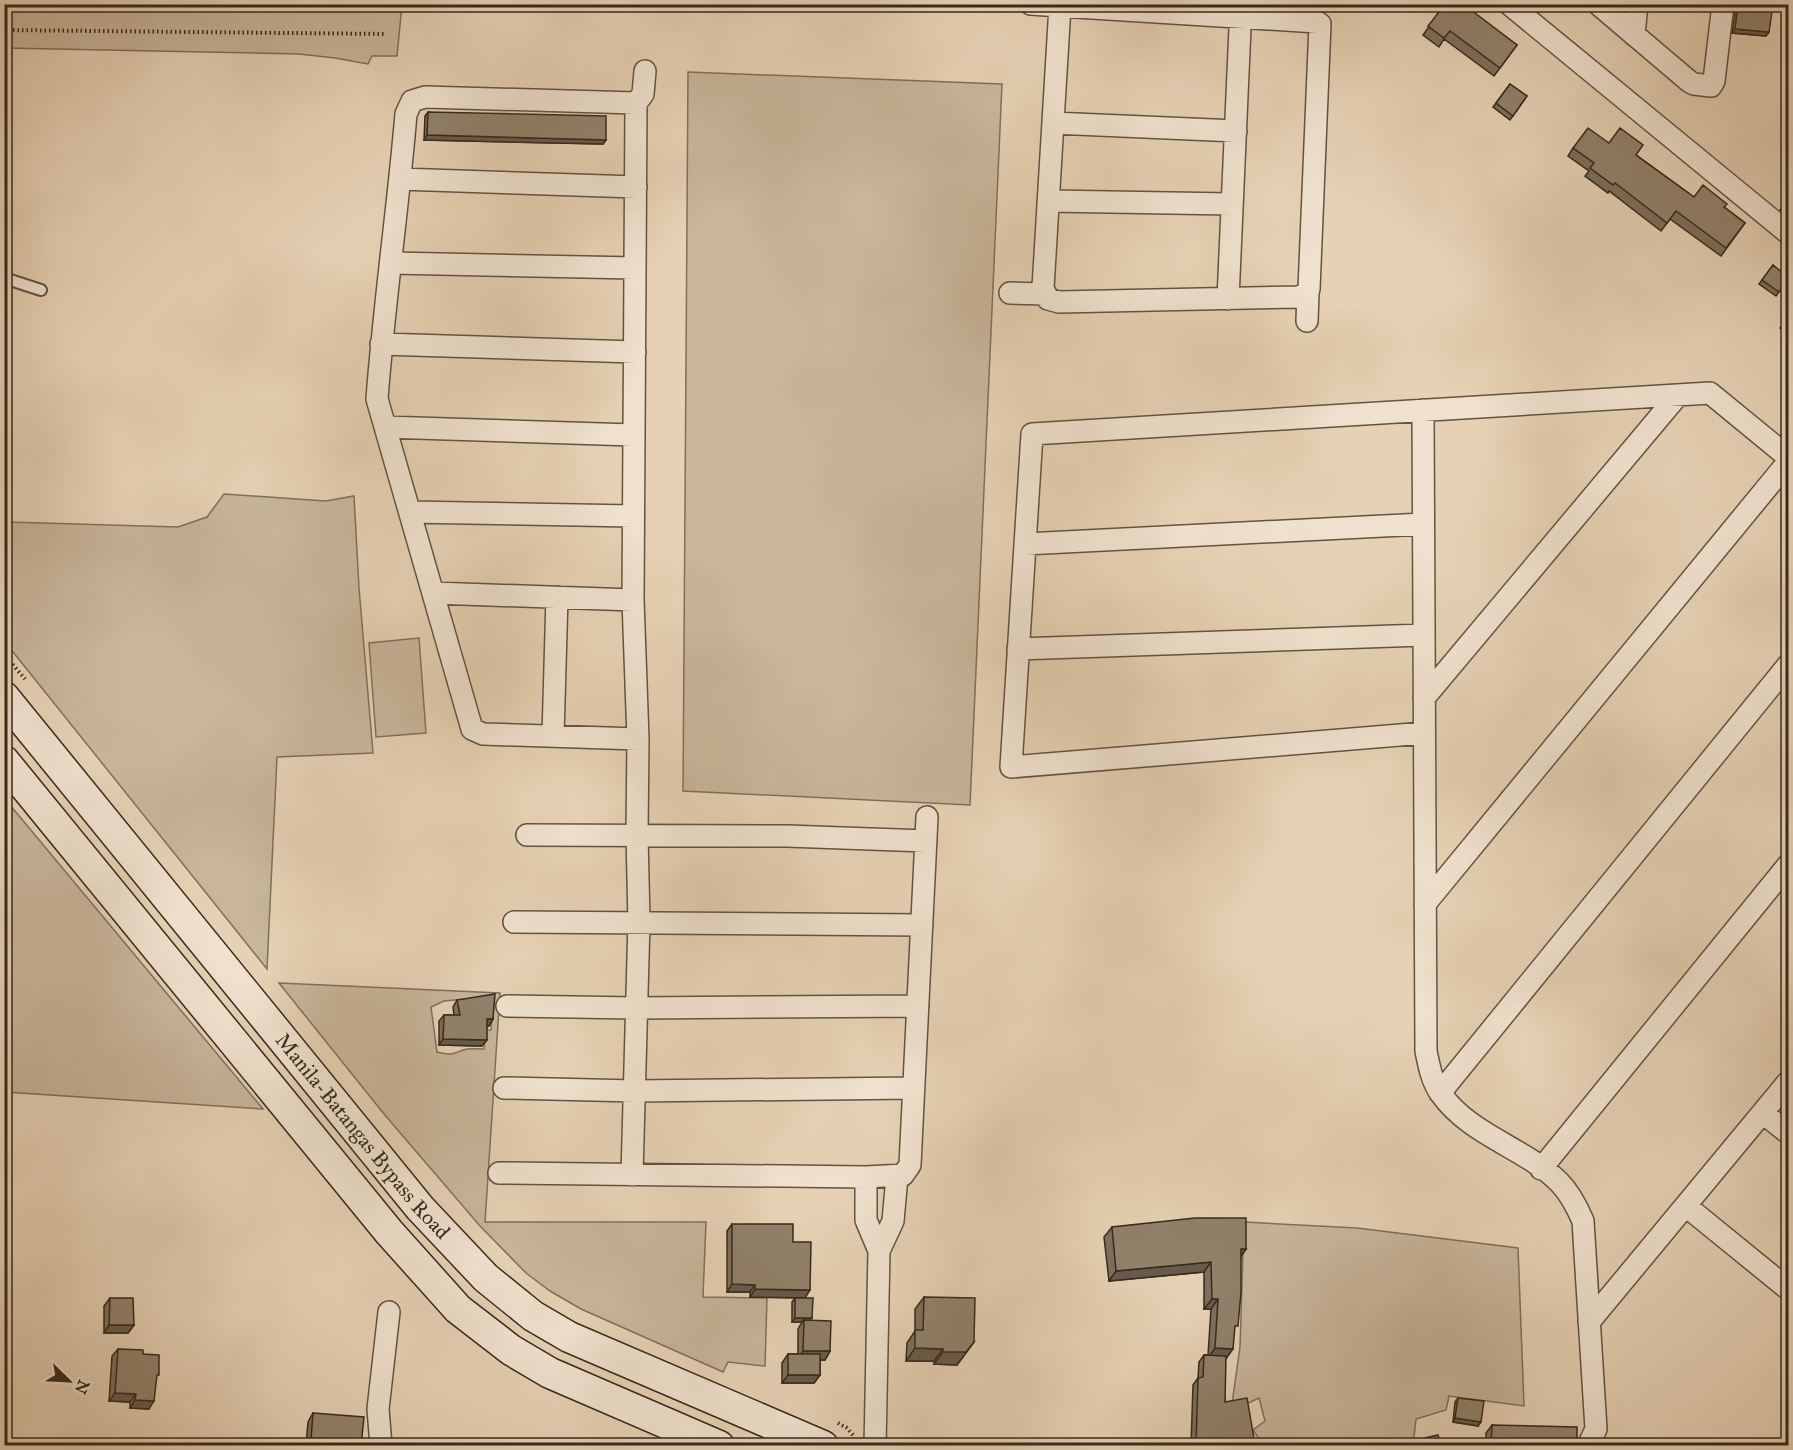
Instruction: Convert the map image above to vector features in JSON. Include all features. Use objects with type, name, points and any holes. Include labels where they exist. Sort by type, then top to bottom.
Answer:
[{"type":"main road","name":"Manila-Batangas Bypass Road","points":[[16,689],[420,1208],[486,1278],[533,1316],[569,1337],[826,1432]]},
{"type":"main road","name":"Manila-Batangas Bypass Road","points":[[4,761],[389,1232],[458,1309],[511,1350],[550,1373],[719,1446]]},
{"type":"street","points":[[1031,4],[1241,11],[1317,22],[1322,27],[1307,321]]},
{"type":"street","points":[[1509,4],[1788,233]]},
{"type":"street","points":[[1598,4],[1690,82],[1711,86],[1714,81],[1723,4]]},
{"type":"street","points":[[1634,35],[1637,4]]},
{"type":"street","points":[[1060,5],[1042,288],[1048,299],[1059,302],[1298,297],[1305,296],[1308,292]]},
{"type":"street","points":[[1228,298],[1241,11]]},
{"type":"street","points":[[632,1175],[639,922],[638,739],[633,600],[636,103],[643,94],[645,71]]},
{"type":"street","points":[[636,103],[425,97],[412,101],[406,114],[392,263],[381,344],[378,399],[472,729],[483,734],[638,739]]},
{"type":"street","points":[[1053,123],[1236,131]]},
{"type":"street","points":[[400,179],[636,187]]},
{"type":"street","points":[[1048,201],[1232,204]]},
{"type":"street","points":[[392,263],[635,268]]},
{"type":"street","points":[[1010,294],[1045,294]]},
{"type":"street","points":[[381,344],[634,352]]},
{"type":"street","points":[[1424,734],[1011,767],[1032,434],[1710,393],[1788,459],[1425,904]]},
{"type":"street","points":[[1424,698],[1678,395]]},
{"type":"street","points":[[1423,410],[1426,1051],[1431,1072],[1440,1093],[1455,1110],[1478,1129],[1541,1168],[1559,1182],[1574,1202],[1583,1221],[1597,1440]]},
{"type":"street","points":[[385,427],[633,435]]},
{"type":"street","points":[[410,512],[633,516]]},
{"type":"street","points":[[1024,544],[1423,524]]},
{"type":"street","points":[[434,593],[633,600]]},
{"type":"street","points":[[553,736],[557,597]]},
{"type":"street","points":[[1018,649],[1424,635]]},
{"type":"street","points":[[1440,1093],[1788,665]]},
{"type":"street","points":[[499,1173],[866,1178],[903,1175],[910,1165],[927,817]]},
{"type":"street","points":[[527,835],[787,836],[926,841]]},
{"type":"street","points":[[1541,1168],[1788,865]]},
{"type":"street","points":[[514,922],[922,925]]},
{"type":"street","points":[[507,1006],[636,1008],[918,1006]]},
{"type":"street","points":[[1590,1322],[1788,1082]]},
{"type":"street","points":[[504,1088],[635,1091],[914,1088]]},
{"type":"street","points":[[1763,1113],[1788,1133]]},
{"type":"street","points":[[875,1446],[879,1251],[893,1221],[897,1177]]},
{"type":"street","points":[[866,1178],[866,1220],[879,1251]]},
{"type":"street","points":[[1686,1206],[1788,1289]]},
{"type":"street","points":[[381,1446],[378,1409],[389,1312]]},
{"type":"lane","points":[[4,278],[41,290]]},
{"type":"path","points":[[4,30],[385,34]]},
{"type":"path","points":[[4,654],[16,689]]},
{"type":"path","points":[[826,1432],[847,1428],[853,1436]]},
{"type":"shaded area","points":[[5,4],[402,5],[397,56],[372,56],[368,64],[299,54],[5,48]]},
{"type":"shaded area","points":[[688,72],[1002,84],[970,805],[683,791]]},
{"type":"shaded area","points":[[224,494],[326,501],[354,496],[373,753],[277,757],[267,969],[5,642],[4,553],[8,522],[178,527],[207,517]]},
{"type":"shaded area","points":[[419,638],[426,733],[376,737],[369,643]]},
{"type":"shaded area","points":[[5,799],[263,1109],[5,1092]]},
{"type":"shaded area","points":[[279,983],[500,993],[485,1222],[706,1222],[703,1297],[767,1298],[765,1366],[728,1362],[723,1372],[581,1309],[550,1291],[526,1273],[480,1226],[384,1114]],"holes":[[[493,999],[491,1030],[486,1030],[484,1049],[465,1049],[451,1054],[437,1052],[431,1007],[444,1001]]]},
{"type":"shaded area","points":[[1244,1222],[1357,1228],[1518,1248],[1524,1406],[1449,1396],[1446,1410],[1416,1419],[1413,1446],[1263,1445],[1253,1430],[1265,1421],[1259,1398],[1231,1411],[1240,1347]]},
{"type":"building","points":[[1445,4],[1463,4],[1517,45],[1500,68],[1450,31],[1444,38],[1428,26]]},
{"type":"building","points":[[1738,4],[1773,5],[1769,32],[1735,29]]},
{"type":"building","points":[[1510,84],[1527,96],[1513,116],[1496,103]]},
{"type":"building","points":[[428,112],[606,116],[606,140],[427,135]]},
{"type":"building","points":[[1588,128],[1609,143],[1620,128],[1643,145],[1636,155],[1694,197],[1703,185],[1727,204],[1724,207],[1745,223],[1726,248],[1676,211],[1667,223],[1615,183],[1613,185],[1590,168],[1594,163],[1573,148]]},
{"type":"building","points":[[1773,265],[1788,277],[1779,292],[1762,280]]},
{"type":"building","points":[[1788,316],[1788,328],[1783,324]]},
{"type":"building","points":[[495,994],[493,1019],[487,1019],[487,1040],[443,1039],[444,1015],[460,1015],[457,1000]]},
{"type":"building","points":[[1195,1218],[1246,1218],[1246,1249],[1241,1249],[1241,1292],[1233,1349],[1215,1348],[1218,1299],[1212,1299],[1211,1262],[1116,1271],[1112,1227]]},
{"type":"building","points":[[732,1224],[793,1224],[793,1242],[811,1242],[810,1290],[755,1289],[755,1285],[732,1284]]},
{"type":"building","points":[[924,1297],[975,1298],[974,1342],[966,1352],[915,1348],[915,1330],[923,1330]]},
{"type":"building","points":[[110,1298],[133,1298],[134,1325],[109,1325]]},
{"type":"building","points":[[795,1298],[813,1298],[812,1318],[795,1318]]},
{"type":"building","points":[[804,1320],[831,1321],[830,1351],[803,1351]]},
{"type":"building","points":[[118,1349],[143,1350],[143,1354],[159,1355],[159,1375],[157,1375],[154,1401],[135,1400],[136,1394],[115,1393]]},
{"type":"building","points":[[788,1354],[820,1354],[820,1375],[788,1375]]},
{"type":"building","points":[[1204,1355],[1226,1356],[1225,1402],[1247,1398],[1255,1444],[1196,1446],[1198,1378],[1203,1377]]},
{"type":"building","points":[[1458,1398],[1484,1401],[1481,1422],[1455,1418]]},
{"type":"building","points":[[313,1413],[364,1417],[361,1446],[324,1446],[324,1440],[311,1439]]},
{"type":"building","points":[[1492,1425],[1577,1427],[1577,1446],[1491,1446]]},
{"type":"building","points":[[1438,1435],[1441,1446],[1421,1446],[1420,1439]]},
{"type":"building","points":[[413,1442],[452,1444],[452,1446],[413,1446]]}]
